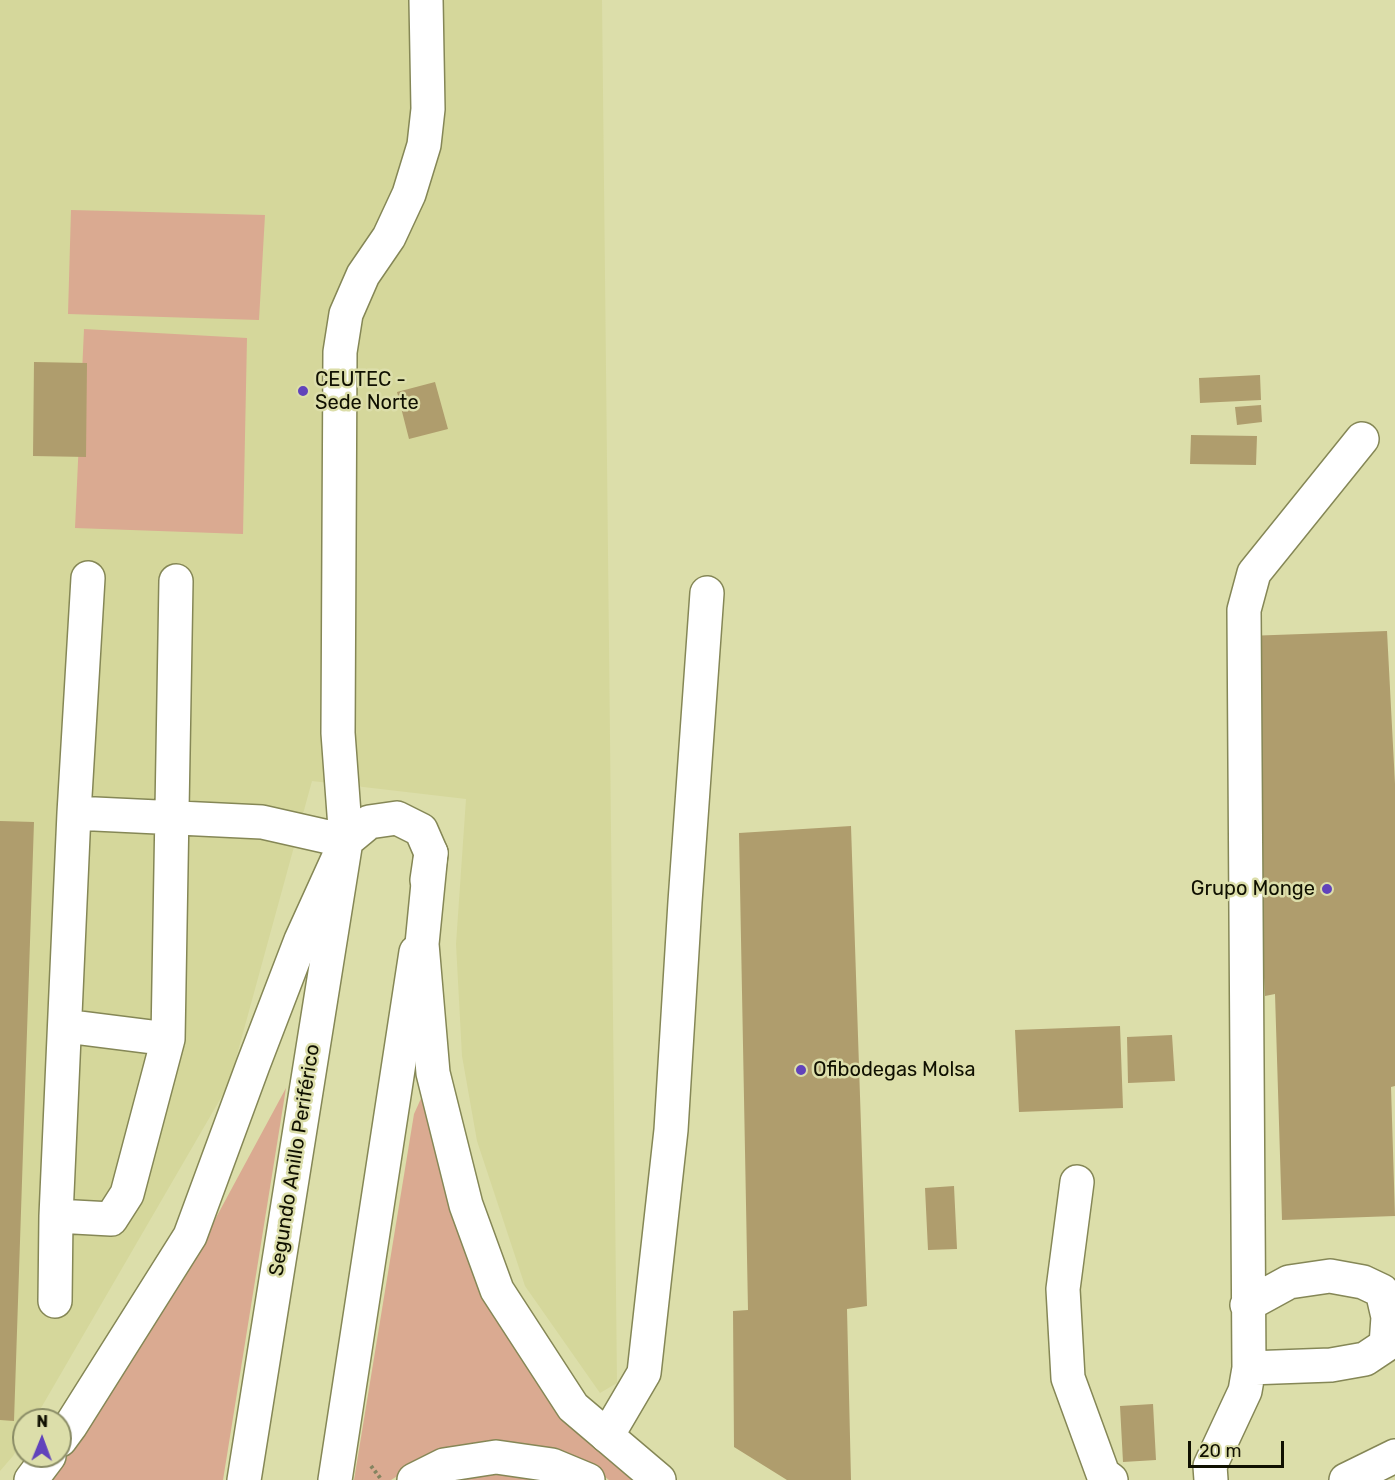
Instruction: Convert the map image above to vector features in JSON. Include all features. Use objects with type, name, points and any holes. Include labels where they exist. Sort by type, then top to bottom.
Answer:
[{"type":"main road","name":"Segundo Anillo Periférico","points":[[244,1480],[346,841],[338,733],[340,352],[346,314],[363,275],[389,237],[399,216],[409,194],[424,145],[428,109],[426,0]]},
{"type":"main road","points":[[1211,1480],[1210,1466],[1245,1391],[1249,1368],[1244,610],[1254,573],[1362,439]]},
{"type":"main road","points":[[55,1301],[56,1216],[74,813],[88,578]]},
{"type":"main road","points":[[56,1216],[111,1219],[126,1194],[168,1040],[176,581]]},
{"type":"main road","points":[[607,1436],[644,1373],[670,1131],[707,593]]},
{"type":"main road","points":[[74,813],[262,822],[346,841]]},
{"type":"main road","points":[[72,1423],[190,1236],[301,940],[346,841],[369,822],[397,818],[420,830],[431,853],[422,944],[433,1073],[466,1206],[497,1290],[573,1407],[659,1480]]},
{"type":"main road","points":[[335,1480],[431,853]]},
{"type":"main road","points":[[65,1026],[168,1040]]},
{"type":"main road","points":[[1077,1182],[1063,1289],[1068,1378],[1103,1474],[1111,1480]]},
{"type":"main road","points":[[1247,1305],[1290,1282],[1330,1276],[1363,1282],[1382,1291],[1388,1317],[1386,1345],[1365,1359],[1331,1365],[1249,1368]]},
{"type":"main road","points":[[414,1480],[444,1465],[496,1456],[552,1465],[588,1480]]},
{"type":"main road","points":[[1346,1480],[1395,1456]]},
{"type":"shaded area","name":"CEUTEC - Sede Norte","points":[[0,0],[602,0],[617,1383],[600,1393],[525,1286],[477,1141],[462,1056],[456,944],[466,799],[312,781],[229,1084],[41,1408],[12,1408],[12,1457],[0,1471]]},
{"type":"shaded area","points":[[71,210],[265,215],[259,320],[68,314]]},
{"type":"shaded area","points":[[84,329],[247,338],[243,534],[75,528]]},
{"type":"shaded area","points":[[286,1088],[223,1480],[48,1480],[56,1468],[72,1468],[72,1443],[198,1251]]},
{"type":"shaded area","points":[[423,1094],[477,1276],[640,1480],[609,1480],[587,1463],[439,1450],[391,1480],[354,1480],[414,1114]]},
{"type":"shaded area","points":[[509,1471],[551,1480],[443,1480]]},
{"type":"building","points":[[34,362],[87,363],[86,457],[33,456]]},
{"type":"building","points":[[1260,375],[1261,400],[1200,403],[1199,378]]},
{"type":"building","points":[[435,382],[448,429],[409,439],[397,392]]},
{"type":"building","points":[[1261,405],[1262,422],[1237,425],[1235,407]]},
{"type":"building","points":[[1191,435],[1257,436],[1256,465],[1190,464]]},
{"type":"building","name":"Grupo Monge","points":[[1387,631],[1395,784],[1395,1086],[1391,1087],[1395,1216],[1282,1220],[1275,994],[1265,996],[1246,636]]},
{"type":"building","points":[[0,821],[34,822],[14,1408],[12,1408],[12,1421],[0,1420]]},
{"type":"building","name":"Ofibodegas Molsa","points":[[851,826],[867,1306],[847,1309],[851,1480],[787,1480],[734,1447],[733,1311],[748,1310],[739,833]]},
{"type":"building","points":[[1120,1026],[1123,1108],[1019,1112],[1015,1030]]},
{"type":"building","points":[[1172,1035],[1175,1081],[1128,1083],[1127,1037]]},
{"type":"building","points":[[954,1186],[957,1249],[928,1250],[925,1188]]},
{"type":"building","points":[[1153,1404],[1156,1460],[1123,1462],[1120,1406]]},
{"type":"place","name":"CEUTEC - Sede Norte","points":[[303,391]]},
{"type":"place","name":"Grupo Monge","points":[[1327,889]]},
{"type":"place","name":"Ofibodegas Molsa","points":[[801,1070]]}]
